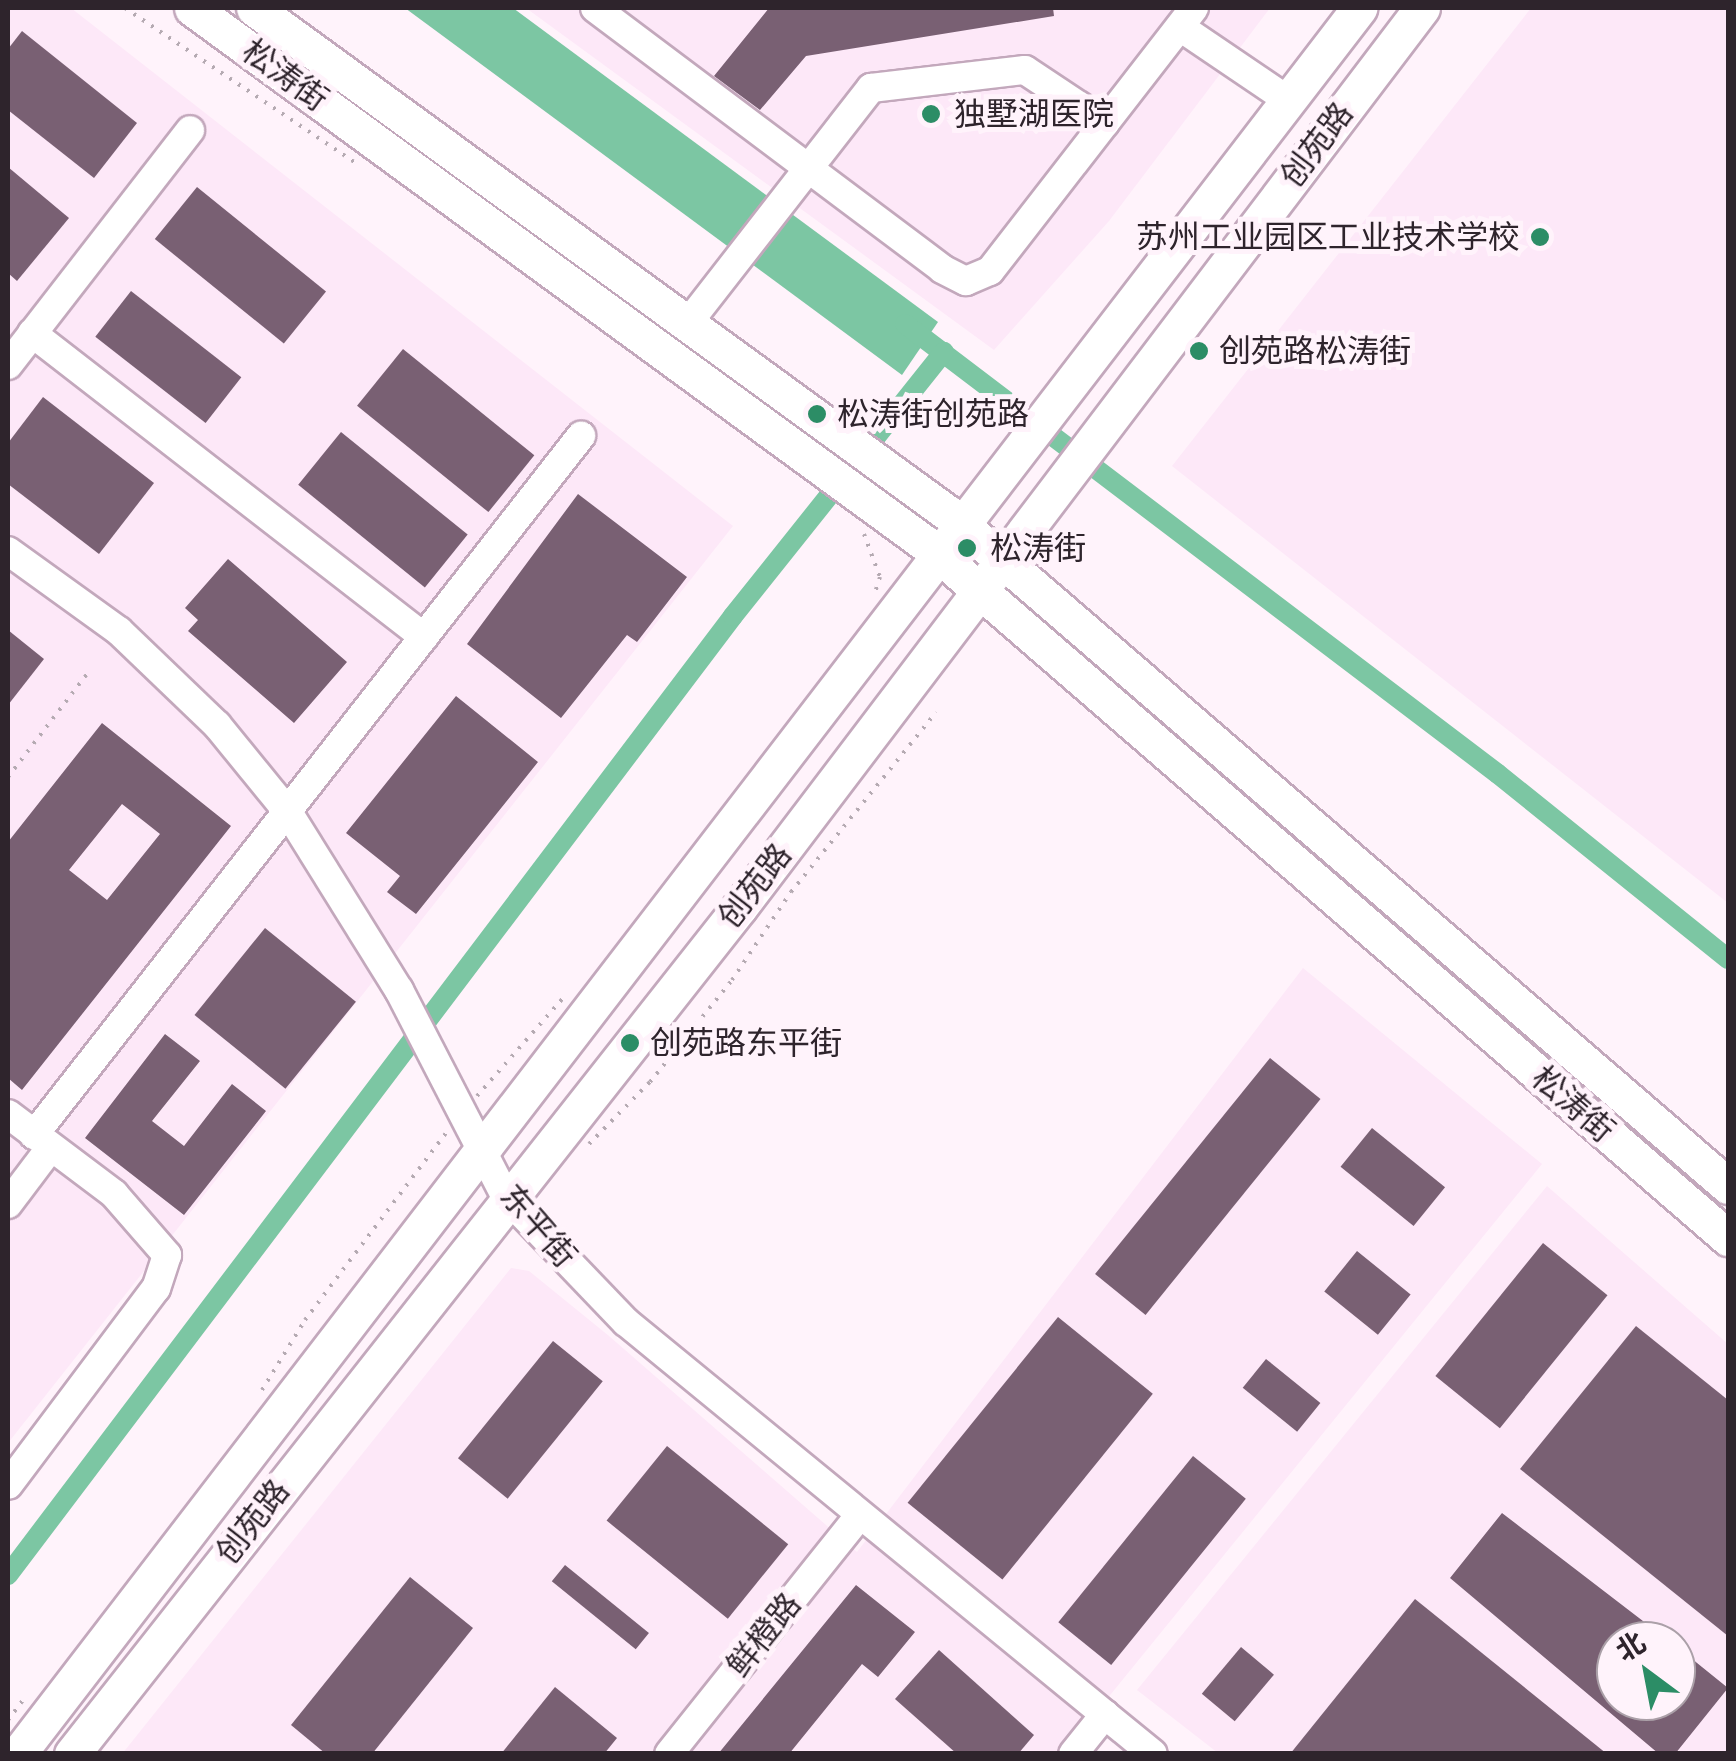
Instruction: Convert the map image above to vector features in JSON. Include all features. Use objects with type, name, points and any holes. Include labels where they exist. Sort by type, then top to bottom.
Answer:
[{"type":"main road","name":"松涛街","points":[[192,8],[824,468],[865,514],[941,557],[1728,1238]]},
{"type":"main road","name":"松涛街","points":[[254,8],[964,527],[1728,1186]]},
{"type":"main road","name":"创苑路","points":[[18,1754],[483,1154],[1359,8]]},
{"type":"main road","name":"创苑路","points":[[72,1754],[506,1197],[739,908],[1104,421],[1422,8]]},
{"type":"street","points":[[594,8],[966,280],[990,271],[1187,17],[1229,59],[1288,100]]},
{"type":"street","points":[[688,323],[871,88],[1025,70],[1105,123]]},
{"type":"street","points":[[8,365],[190,130]]},
{"type":"street","points":[[32,333],[424,637]]},
{"type":"street","points":[[8,1204],[43,1141],[288,812],[581,436]]},
{"type":"street","name":"东平街","points":[[8,551],[119,631],[217,725],[288,812],[398,990],[506,1197],[626,1322],[1153,1754]]},
{"type":"street","points":[[8,1114],[150,1229],[168,1255],[161,1280],[8,1485]]},
{"type":"street","name":"鲜橙路","points":[[669,1754],[859,1516]]},
{"type":"street","points":[[1073,1754],[1106,1714]]},
{"type":"path","points":[[125,8],[369,172]]},
{"type":"path","points":[[865,514],[880,577],[872,600]]},
{"type":"path","points":[[8,777],[90,670]]},
{"type":"path","points":[[577,1157],[673,1053],[936,712]]},
{"type":"path","points":[[254,1403],[305,1320],[462,1113],[565,995]]},
{"type":"path","points":[[8,1720],[31,1690]]},
{"type":"shaded area","points":[[8,8],[71,8],[733,526],[8,1443]]},
{"type":"shaded area","points":[[405,8],[513,8],[938,322],[902,375]]},
{"type":"shaded area","name":"独墅湖医院","points":[[526,8],[1270,8],[1109,221],[994,350]]},
{"type":"shaded area","name":"苏州工业园区工业技术学校","points":[[1531,8],[1728,8],[1728,903],[1172,466]]},
{"type":"shaded area","points":[[1303,968],[1542,1164],[1063,1753],[122,1754],[511,1268],[529,1271],[609,1336],[857,1552]]},
{"type":"shaded area","points":[[1547,1186],[1728,1344],[1728,1753],[1218,1753],[1137,1690]]},
{"type":"building","points":[[769,8],[1053,8],[1054,16],[806,56],[760,110],[714,76]]},
{"type":"building","points":[[22,31],[137,123],[94,178],[8,110],[8,49]]},
{"type":"building","points":[[8,167],[69,218],[17,281],[8,273]]},
{"type":"building","points":[[197,187],[326,291],[284,344],[155,239]]},
{"type":"building","points":[[131,291],[241,377],[206,423],[95,337]]},
{"type":"building","points":[[403,349],[534,455],[488,512],[357,406]]},
{"type":"building","points":[[43,397],[154,483],[99,554],[8,484],[8,443]]},
{"type":"building","points":[[341,432],[468,535],[425,587],[298,485]]},
{"type":"building","points":[[578,494],[687,577],[637,642],[627,635],[561,718],[467,644]]},
{"type":"building","points":[[228,559],[347,662],[294,723],[188,631],[198,620],[185,608]]},
{"type":"building","points":[[8,630],[44,659],[8,705]]},
{"type":"building","points":[[456,696],[538,762],[416,914],[387,892],[400,876],[346,833]]},
{"type":"building","points":[[102,723],[231,826],[22,1090],[8,1078],[8,842]],"holes":[[[122,804],[160,834],[107,900],[69,870]]]},
{"type":"building","points":[[265,928],[356,1002],[285,1089],[195,1015]]},
{"type":"building","points":[[165,1034],[200,1061],[152,1121],[184,1146],[232,1084],[266,1111],[184,1215],[85,1138]]},
{"type":"building","points":[[1270,1058],[1321,1099],[1146,1315],[1095,1274]]},
{"type":"building","points":[[1372,1128],[1445,1187],[1414,1226],[1341,1167]]},
{"type":"building","points":[[1543,1243],[1608,1295],[1500,1428],[1435,1376]]},
{"type":"building","points":[[1357,1251],[1411,1294],[1378,1335],[1324,1291]]},
{"type":"building","points":[[1058,1317],[1153,1394],[1002,1580],[908,1503]]},
{"type":"building","points":[[1636,1326],[1728,1400],[1728,1636],[1520,1469]]},
{"type":"building","points":[[553,1341],[603,1381],[508,1499],[458,1458]]},
{"type":"building","points":[[1266,1359],[1320,1403],[1297,1432],[1243,1388]]},
{"type":"building","points":[[667,1446],[788,1544],[728,1619],[607,1521]]},
{"type":"building","points":[[1193,1456],[1246,1499],[1111,1665],[1058,1622]]},
{"type":"building","points":[[1502,1513],[1643,1621],[1596,1621],[1596,1701],[1450,1578]]},
{"type":"building","points":[[565,1565],[649,1633],[636,1649],[552,1581]]},
{"type":"building","points":[[410,1577],[473,1628],[372,1754],[326,1754],[291,1725]]},
{"type":"building","points":[[856,1585],[915,1632],[878,1677],[862,1664],[789,1754],[718,1754]]},
{"type":"building","points":[[1415,1599],[1607,1754],[1290,1754]]},
{"type":"building","points":[[1241,1647],[1274,1675],[1235,1721],[1202,1694]]},
{"type":"building","points":[[939,1650],[1034,1735],[1018,1754],[957,1754],[895,1699]]},
{"type":"building","points":[[1696,1662],[1728,1688],[1675,1754],[1659,1754],[1620,1721],[1696,1721]]},
{"type":"building","points":[[555,1687],[617,1738],[604,1754],[501,1754]]},
{"type":"waterway","points":[[905,324],[1498,774],[1728,959]]},
{"type":"waterway","points":[[8,1575],[733,616],[944,352]]},
{"type":"place","name":"独墅湖医院","points":[[931,114]]},
{"type":"place","name":"苏州工业园区工业技术学校","points":[[1540,237]]},
{"type":"place","name":"创苑路松涛街","points":[[1199,351]]},
{"type":"place","name":"松涛街创苑路","points":[[817,414]]},
{"type":"place","name":"松涛街","points":[[967,548]]},
{"type":"place","name":"创苑路东平街","points":[[630,1043]]}]
